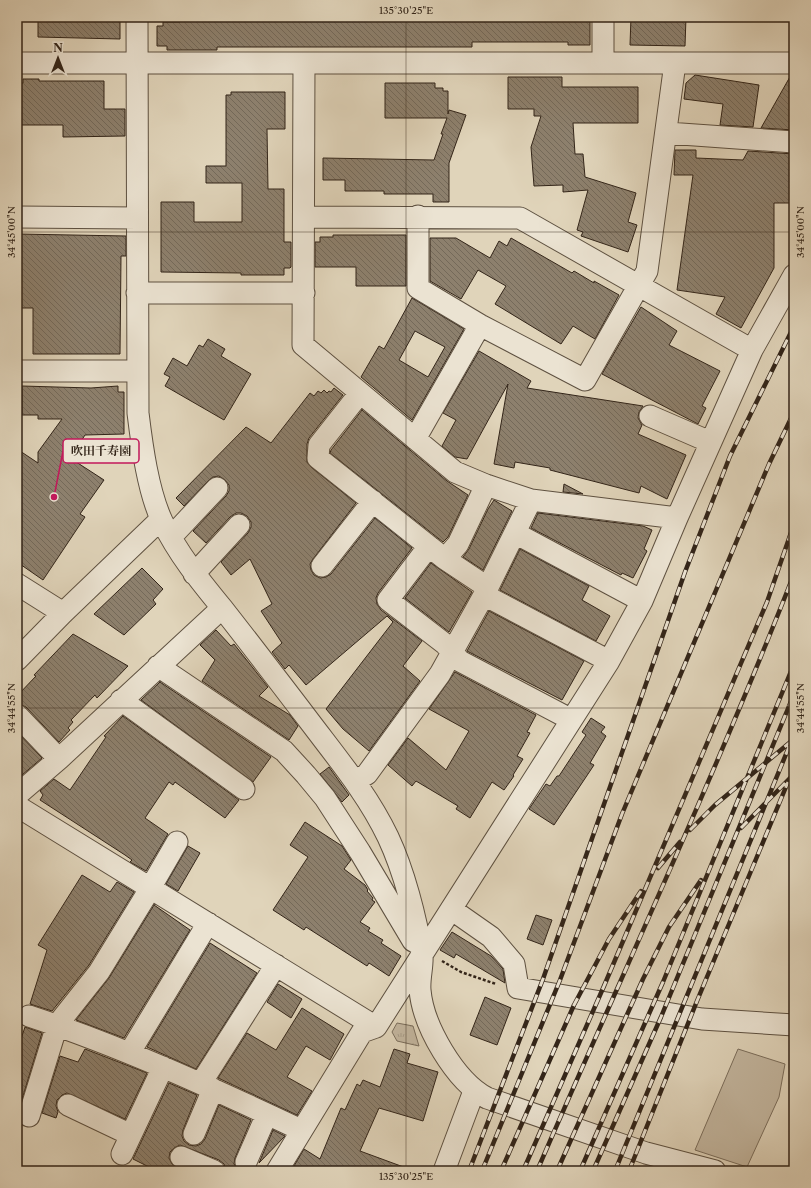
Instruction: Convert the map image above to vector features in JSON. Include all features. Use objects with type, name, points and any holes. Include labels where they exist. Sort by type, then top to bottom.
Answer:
[{"type":"street","points":[[137,17],[138,413],[148,475],[161,519],[194,574],[222,608],[355,781],[380,821],[399,863],[429,957]]},
{"type":"street","points":[[603,17],[603,62]]},
{"type":"street","points":[[17,63],[794,63]]},
{"type":"street","points":[[304,63],[303,345],[455,472],[486,485],[531,500],[677,518]]},
{"type":"street","points":[[418,216],[418,288],[480,325],[585,380],[647,271],[667,132],[675,63]]},
{"type":"street","points":[[667,132],[794,142]]},
{"type":"street","points":[[304,217],[418,216],[520,218],[752,350]]},
{"type":"street","points":[[17,217],[137,218]]},
{"type":"street","points":[[715,1171],[646,1153],[494,1100],[474,1091],[442,1052],[424,1009],[420,989],[429,957],[451,909],[570,719],[609,662],[642,602],[710,442],[752,350],[794,275]]},
{"type":"street","points":[[137,293],[304,293]]},
{"type":"street","points":[[415,439],[480,325]]},
{"type":"street","points":[[17,371],[137,371]]},
{"type":"street","points":[[360,393],[319,445],[318,458],[485,591],[609,662]]},
{"type":"street","points":[[650,416],[710,442]]},
{"type":"street","points":[[445,559],[458,544],[486,485]]},
{"type":"street","points":[[171,537],[217,488]]},
{"type":"street","points":[[355,781],[367,774],[440,674],[485,591],[531,500]]},
{"type":"street","points":[[322,566],[373,501]]},
{"type":"street","points":[[17,660],[63,613],[161,519]]},
{"type":"street","points":[[194,574],[239,525]]},
{"type":"street","points":[[515,533],[642,602]]},
{"type":"street","points":[[429,546],[388,600],[445,644],[460,661],[570,719]]},
{"type":"street","points":[[17,584],[63,613]]},
{"type":"street","points":[[17,796],[222,608]]},
{"type":"street","points":[[158,666],[284,751],[325,798],[429,957]]},
{"type":"street","points":[[121,700],[244,789]]},
{"type":"street","points":[[17,715],[59,759]]},
{"type":"street","points":[[17,806],[376,1027]]},
{"type":"street","points":[[29,1116],[57,1025],[99,972],[146,897],[149,888],[177,842]]},
{"type":"street","points":[[451,909],[491,937],[505,953],[514,964],[518,988],[702,1019],[794,1025]]},
{"type":"street","points":[[130,1052],[208,923]]},
{"type":"street","points":[[277,1171],[300,1130],[362,1032],[376,1027],[429,957]]},
{"type":"street","points":[[194,1134],[207,1086],[276,965]]},
{"type":"street","points":[[29,1016],[130,1052],[207,1086],[300,1130]]},
{"type":"street","points":[[122,1154],[163,1067]]},
{"type":"street","points":[[444,1171],[474,1091]]},
{"type":"street","points":[[68,1105],[131,1135]]},
{"type":"street","points":[[246,1162],[267,1114]]},
{"type":"street","points":[[181,1158],[214,1171]]},
{"type":"path","points":[[429,957],[461,972],[490,982]]},
{"type":"green space","points":[[397,1023],[413,1026],[419,1046],[397,1041],[392,1032]]},
{"type":"green space","points":[[738,1049],[785,1064],[779,1097],[747,1167],[695,1150]]},
{"type":"building","points":[[38,17],[120,17],[120,39],[38,37]]},
{"type":"building","points":[[180,17],[590,18],[590,45],[568,45],[568,42],[472,42],[472,47],[217,47],[217,50],[167,50],[167,46],[157,46],[157,26],[163,26],[163,22],[180,22]]},
{"type":"building","points":[[631,17],[686,17],[685,46],[630,45]]},
{"type":"building","points":[[695,75],[759,85],[753,127],[720,125],[723,104],[684,99],[686,83]]},
{"type":"building","points":[[791,75],[794,75],[794,130],[761,128]]},
{"type":"building","points":[[508,77],[562,77],[562,87],[638,87],[638,123],[573,123],[575,154],[583,154],[585,177],[636,193],[628,222],[637,225],[628,252],[581,236],[583,232],[577,230],[588,190],[563,192],[563,185],[534,186],[531,147],[541,116],[534,116],[534,109],[508,109]]},
{"type":"building","points":[[23,79],[39,79],[39,81],[104,81],[104,109],[125,109],[125,136],[63,137],[63,125],[17,125],[17,83],[23,83]]},
{"type":"building","points":[[385,83],[435,83],[435,88],[443,88],[443,91],[448,91],[448,114],[449,110],[466,115],[449,163],[449,202],[433,202],[433,194],[384,194],[384,191],[345,191],[345,180],[323,180],[323,158],[434,160],[447,118],[385,118]]},
{"type":"building","points":[[231,92],[285,92],[285,129],[267,129],[268,189],[284,189],[284,242],[291,242],[291,267],[284,268],[284,275],[161,272],[161,202],[194,202],[194,222],[242,222],[242,183],[206,183],[206,166],[226,166],[226,95],[231,95]]},
{"type":"building","points":[[675,150],[696,150],[696,158],[743,160],[748,151],[794,154],[794,203],[774,203],[774,268],[741,328],[716,314],[725,297],[677,290],[693,175],[674,175]]},
{"type":"building","points":[[17,234],[126,236],[126,256],[121,256],[120,354],[33,354],[33,308],[17,308]]},
{"type":"building","points":[[333,235],[406,235],[406,286],[356,286],[356,267],[315,267],[315,242],[320,242],[320,237],[333,237]]},
{"type":"building","points":[[430,238],[456,238],[490,258],[499,241],[507,246],[511,238],[572,273],[574,271],[619,295],[595,339],[573,326],[561,344],[495,304],[506,286],[478,270],[461,299],[430,281]]},
{"type":"building","points":[[412,298],[464,329],[412,420],[361,377],[379,346],[384,349]],"holes":[[[415,331],[445,347],[428,377],[399,360]]]},
{"type":"building","points":[[641,307],[677,331],[669,345],[720,371],[702,406],[706,408],[698,424],[602,374]]},
{"type":"building","points":[[208,339],[225,349],[221,356],[251,374],[224,420],[165,386],[170,377],[164,374],[173,358],[187,366],[199,345],[203,347]]},
{"type":"building","points":[[479,351],[531,381],[527,388],[643,406],[639,412],[638,418],[642,425],[638,434],[686,455],[667,499],[641,486],[639,493],[550,470],[550,468],[515,462],[514,468],[494,464],[508,384],[467,459],[455,457],[442,446],[456,420],[443,413]]},
{"type":"building","points":[[22,386],[91,388],[118,386],[118,392],[124,392],[124,434],[85,435],[70,458],[104,480],[80,514],[85,517],[43,580],[17,562],[17,449],[38,463],[38,452],[62,419],[38,419],[38,415],[22,415]]},
{"type":"building","points":[[334,388],[343,395],[309,438],[307,444],[307,462],[311,467],[356,503],[313,559],[310,564],[311,570],[314,575],[320,578],[331,574],[375,518],[412,548],[378,593],[376,598],[377,604],[381,610],[422,641],[403,666],[420,681],[369,751],[343,729],[326,709],[393,622],[387,616],[306,685],[289,665],[285,669],[272,652],[282,643],[261,611],[272,604],[250,559],[231,575],[221,562],[248,533],[251,527],[251,522],[247,516],[241,513],[236,513],[230,517],[206,543],[193,531],[226,496],[229,491],[229,485],[219,476],[213,477],[184,506],[176,498],[246,427],[271,443],[310,393],[314,396],[318,391],[321,393],[324,390],[327,393],[329,391],[331,392]]},
{"type":"building","points":[[362,410],[447,481],[468,495],[448,537],[443,542],[330,453]]},
{"type":"building","points":[[564,484],[583,494],[563,492]]},
{"type":"building","points":[[494,500],[512,511],[483,570],[463,557],[469,549],[488,509]]},
{"type":"building","points":[[538,513],[643,526],[652,530],[644,549],[647,551],[633,578],[622,573],[621,575],[531,528]]},
{"type":"building","points":[[520,549],[589,586],[582,600],[610,616],[596,641],[500,590]]},
{"type":"building","points":[[431,563],[472,592],[449,632],[405,598]]},
{"type":"building","points":[[142,568],[163,589],[153,600],[156,604],[124,635],[94,614]]},
{"type":"building","points":[[489,611],[584,661],[562,700],[467,651]]},
{"type":"building","points":[[216,630],[231,646],[234,644],[268,687],[259,696],[290,715],[298,726],[289,740],[202,681],[215,660],[200,645]]},
{"type":"building","points":[[73,634],[128,666],[97,698],[95,695],[71,720],[73,722],[68,728],[70,730],[59,742],[26,707],[17,703],[17,696],[36,676],[34,675]]},
{"type":"building","points":[[455,672],[536,715],[527,732],[530,733],[517,756],[523,759],[513,775],[514,776],[504,790],[492,782],[470,818],[456,809],[458,806],[416,781],[412,786],[388,765],[408,738],[446,770],[469,731],[429,709]]},
{"type":"building","points":[[160,682],[271,757],[253,782],[141,700]]},
{"type":"building","points":[[123,716],[239,800],[225,818],[175,782],[173,785],[169,782],[145,818],[168,834],[146,871],[130,862],[132,860],[125,855],[40,800],[43,795],[40,791],[54,779],[70,790],[106,737],[104,736]]},
{"type":"building","points":[[591,718],[605,727],[601,732],[606,736],[590,763],[594,765],[554,825],[529,809],[546,784],[550,786],[557,776],[559,776],[586,735],[582,732]]},
{"type":"building","points":[[17,732],[42,758],[22,775],[17,770]]},
{"type":"building","points":[[329,767],[349,795],[342,802],[320,774]]},
{"type":"building","points":[[305,822],[342,846],[351,860],[344,869],[365,885],[368,890],[367,891],[373,898],[372,900],[375,902],[360,922],[370,928],[368,931],[383,940],[381,943],[401,956],[389,976],[369,963],[367,966],[306,927],[304,930],[273,910],[308,857],[290,845]]},
{"type":"building","points":[[188,846],[200,853],[178,891],[166,884]]},
{"type":"building","points":[[82,875],[110,892],[117,882],[134,892],[89,965],[52,1011],[30,1004],[47,950],[38,945]]},
{"type":"building","points":[[154,905],[190,930],[124,1038],[76,1020],[109,978]]},
{"type":"building","points":[[536,915],[552,920],[543,945],[527,939]]},
{"type":"building","points":[[452,932],[491,956],[503,969],[505,983],[456,954],[454,958],[440,950]]},
{"type":"building","points":[[210,943],[257,973],[196,1069],[147,1047]]},
{"type":"building","points":[[278,984],[302,999],[291,1018],[267,1002]]},
{"type":"building","points":[[485,997],[511,1008],[497,1045],[470,1035]]},
{"type":"building","points":[[302,1008],[344,1034],[330,1060],[306,1046],[287,1077],[312,1091],[297,1115],[218,1078],[247,1033],[276,1050]]},
{"type":"building","points":[[25,1027],[42,1033],[20,1106],[17,1105],[17,1051]]},
{"type":"building","points":[[85,1049],[147,1073],[125,1119],[67,1093],[62,1095],[57,1100],[56,1106],[58,1112],[56,1118],[42,1113],[60,1056],[78,1062]]},
{"type":"building","points":[[394,1049],[410,1054],[407,1063],[438,1072],[423,1121],[379,1108],[360,1151],[409,1169],[408,1171],[291,1171],[304,1149],[320,1159],[341,1108],[345,1110],[357,1084],[360,1086],[363,1080],[380,1087]]},
{"type":"building","points":[[169,1083],[197,1095],[182,1136],[184,1141],[189,1145],[196,1146],[201,1144],[205,1139],[219,1105],[251,1120],[235,1158],[234,1164],[239,1171],[226,1171],[224,1164],[219,1160],[180,1145],[170,1152],[169,1158],[172,1164],[183,1171],[157,1171],[133,1159]]},
{"type":"building","points":[[273,1130],[285,1136],[259,1163]]},
{"type":"railway","points":[[469,1171],[543,979],[685,572],[730,456],[794,326]]},
{"type":"railway","points":[[482,1171],[560,980],[622,814],[769,464],[794,412]]},
{"type":"railway","points":[[523,1171],[604,986],[767,602],[794,524]]},
{"type":"railway","points":[[537,1171],[733,725],[794,574]]},
{"type":"railway","points":[[580,1171],[663,982],[794,664]]},
{"type":"railway","points":[[593,1171],[661,1017],[794,694]]},
{"type":"railway","points":[[690,830],[715,805],[794,739]]},
{"type":"railway","points":[[615,1171],[791,742]]},
{"type":"railway","points":[[741,828],[794,774]]},
{"type":"railway","points":[[629,1171],[697,1001],[788,782]]},
{"type":"railway","points":[[658,868],[680,842]]},
{"type":"railway","points":[[557,1171],[643,979],[669,927],[701,880]]},
{"type":"railway","points":[[501,1171],[574,1005],[609,939],[641,891]]},
{"type":"place","name":"吹田千寿園","points":[[54,497]]}]
